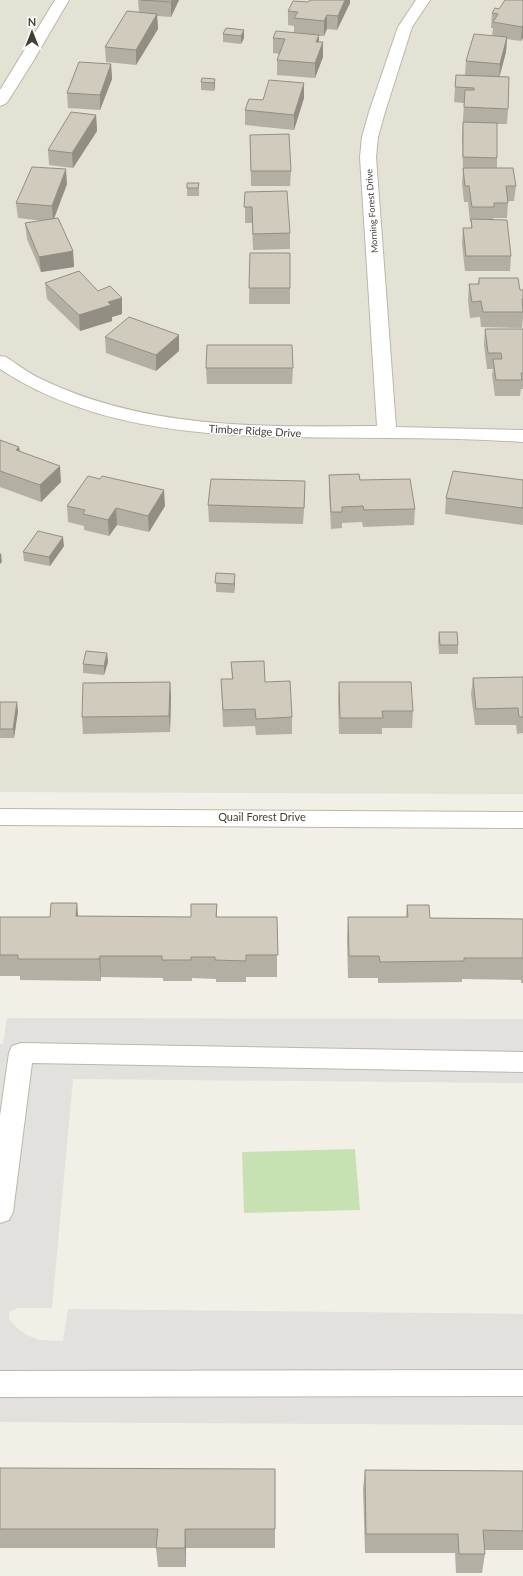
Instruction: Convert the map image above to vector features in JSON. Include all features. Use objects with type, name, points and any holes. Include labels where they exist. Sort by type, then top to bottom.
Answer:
[{"type":"street","points":[[0,101],[25,63],[62,0]]},
{"type":"street","name":"Morning Forest Drive","points":[[387,432],[368,157],[370,137],[375,118],[405,27],[423,0]]},
{"type":"street","name":"Timber Ridge Drive","points":[[0,361],[33,382],[75,400],[109,411],[163,424],[217,430],[293,433],[387,432],[523,436]]},
{"type":"street","name":"Quail Forest Drive","points":[[0,817],[523,820]]},
{"type":"street","points":[[0,1212],[21,1053],[523,1062]]},
{"type":"street","points":[[0,1384],[523,1383]]},
{"type":"shaded area","points":[[0,0],[523,0],[523,794],[0,792]]},
{"type":"shaded area","points":[[7,1018],[523,1019],[523,1083],[73,1079],[52,1308],[18,1308],[9,1312],[9,1319],[17,1328],[27,1335],[39,1340],[63,1341],[68,1309],[523,1314],[523,1425],[0,1422],[0,1044],[3,1044]]},
{"type":"green space","points":[[355,1149],[360,1210],[244,1213],[242,1152]]},
{"type":"building","points":[[141,0],[172,0],[171,2]]},
{"type":"building","points":[[310,0],[345,0],[338,16],[327,15],[324,21],[294,18],[298,12],[288,11],[293,1],[308,2]]},
{"type":"building","points":[[505,0],[523,0],[522,27],[493,22],[498,14],[492,13],[495,8],[499,9]]},
{"type":"building","points":[[127,11],[157,14],[136,50],[105,47]]},
{"type":"building","points":[[226,28],[244,30],[241,36],[223,34]]},
{"type":"building","points":[[276,31],[319,35],[316,42],[323,42],[315,63],[277,60],[285,39],[273,38]]},
{"type":"building","points":[[474,34],[507,37],[500,64],[466,61]]},
{"type":"building","points":[[79,62],[111,64],[100,95],[67,93]]},
{"type":"building","points":[[456,75],[509,77],[508,109],[464,107],[465,90],[474,90],[474,88],[455,87]]},
{"type":"building","points":[[202,78],[215,79],[214,83],[201,82]]},
{"type":"building","points":[[269,80],[304,83],[294,115],[245,110],[249,99],[263,100]]},
{"type":"building","points":[[71,112],[96,115],[72,153],[48,150]]},
{"type":"building","points":[[463,122],[497,123],[497,158],[463,157]]},
{"type":"building","points":[[289,134],[291,171],[251,171],[250,135]]},
{"type":"building","points":[[32,167],[66,169],[52,206],[16,203]]},
{"type":"building","points":[[463,168],[513,168],[516,186],[506,186],[508,203],[494,203],[494,207],[472,207],[469,186],[465,186]]},
{"type":"building","points":[[187,183],[199,183],[198,188],[187,188]]},
{"type":"building","points":[[287,191],[290,233],[253,234],[252,207],[244,207],[245,192]]},
{"type":"building","points":[[58,218],[73,251],[39,257],[25,223]]},
{"type":"building","points":[[471,219],[507,220],[511,256],[466,256],[463,228],[472,228]]},
{"type":"building","points":[[250,253],[290,253],[290,288],[249,288]]},
{"type":"building","points":[[79,271],[98,291],[110,286],[122,298],[108,302],[111,305],[79,315],[45,283]]},
{"type":"building","points":[[479,278],[518,278],[520,290],[523,290],[523,312],[483,312],[481,301],[472,302],[469,284],[479,284]]},
{"type":"building","points":[[129,317],[179,335],[156,355],[105,337]]},
{"type":"building","points":[[485,329],[523,329],[522,380],[496,380],[493,359],[502,359],[501,353],[488,353]]},
{"type":"building","points":[[207,345],[292,345],[293,368],[206,368]]},
{"type":"building","points":[[0,440],[19,447],[16,450],[60,466],[40,485],[0,471]]},
{"type":"building","points":[[453,471],[523,480],[523,508],[446,498]]},
{"type":"building","points":[[359,474],[360,480],[410,479],[415,509],[364,510],[363,506],[342,507],[342,512],[331,512],[329,475]]},
{"type":"building","points":[[88,476],[100,479],[102,476],[164,490],[148,516],[116,508],[108,520],[83,514],[85,510],[67,506]]},
{"type":"building","points":[[211,479],[305,481],[304,508],[208,505]]},
{"type":"building","points":[[38,531],[63,537],[49,557],[23,552]]},
{"type":"building","points":[[216,573],[235,574],[234,584],[215,583]]},
{"type":"building","points":[[439,632],[457,632],[458,645],[440,645]]},
{"type":"building","points":[[86,651],[107,653],[104,666],[83,664]]},
{"type":"building","points":[[264,661],[265,682],[290,681],[292,717],[256,719],[255,709],[223,710],[221,679],[233,679],[231,662]]},
{"type":"building","points":[[523,677],[523,717],[519,717],[518,708],[476,709],[473,678]]},
{"type":"building","points":[[170,682],[169,716],[82,717],[83,683]]},
{"type":"building","points":[[339,682],[411,682],[413,711],[382,711],[383,718],[340,718]]},
{"type":"building","points":[[0,702],[17,702],[13,729],[0,729]]},
{"type":"building","points":[[51,903],[77,903],[76,916],[191,917],[191,904],[217,904],[216,917],[277,917],[278,955],[246,955],[246,961],[215,960],[215,957],[191,957],[191,960],[162,960],[162,956],[100,956],[99,959],[18,959],[18,955],[0,955],[0,917],[50,917]]},
{"type":"building","points":[[407,905],[429,905],[430,918],[523,919],[523,958],[464,958],[464,961],[380,962],[379,956],[349,956],[348,917],[408,917]]},
{"type":"building","points":[[0,1468],[275,1469],[275,1529],[185,1529],[185,1548],[156,1548],[158,1529],[0,1529]]},
{"type":"building","points":[[365,1470],[523,1471],[523,1531],[483,1530],[485,1554],[459,1554],[458,1534],[366,1534]]}]
